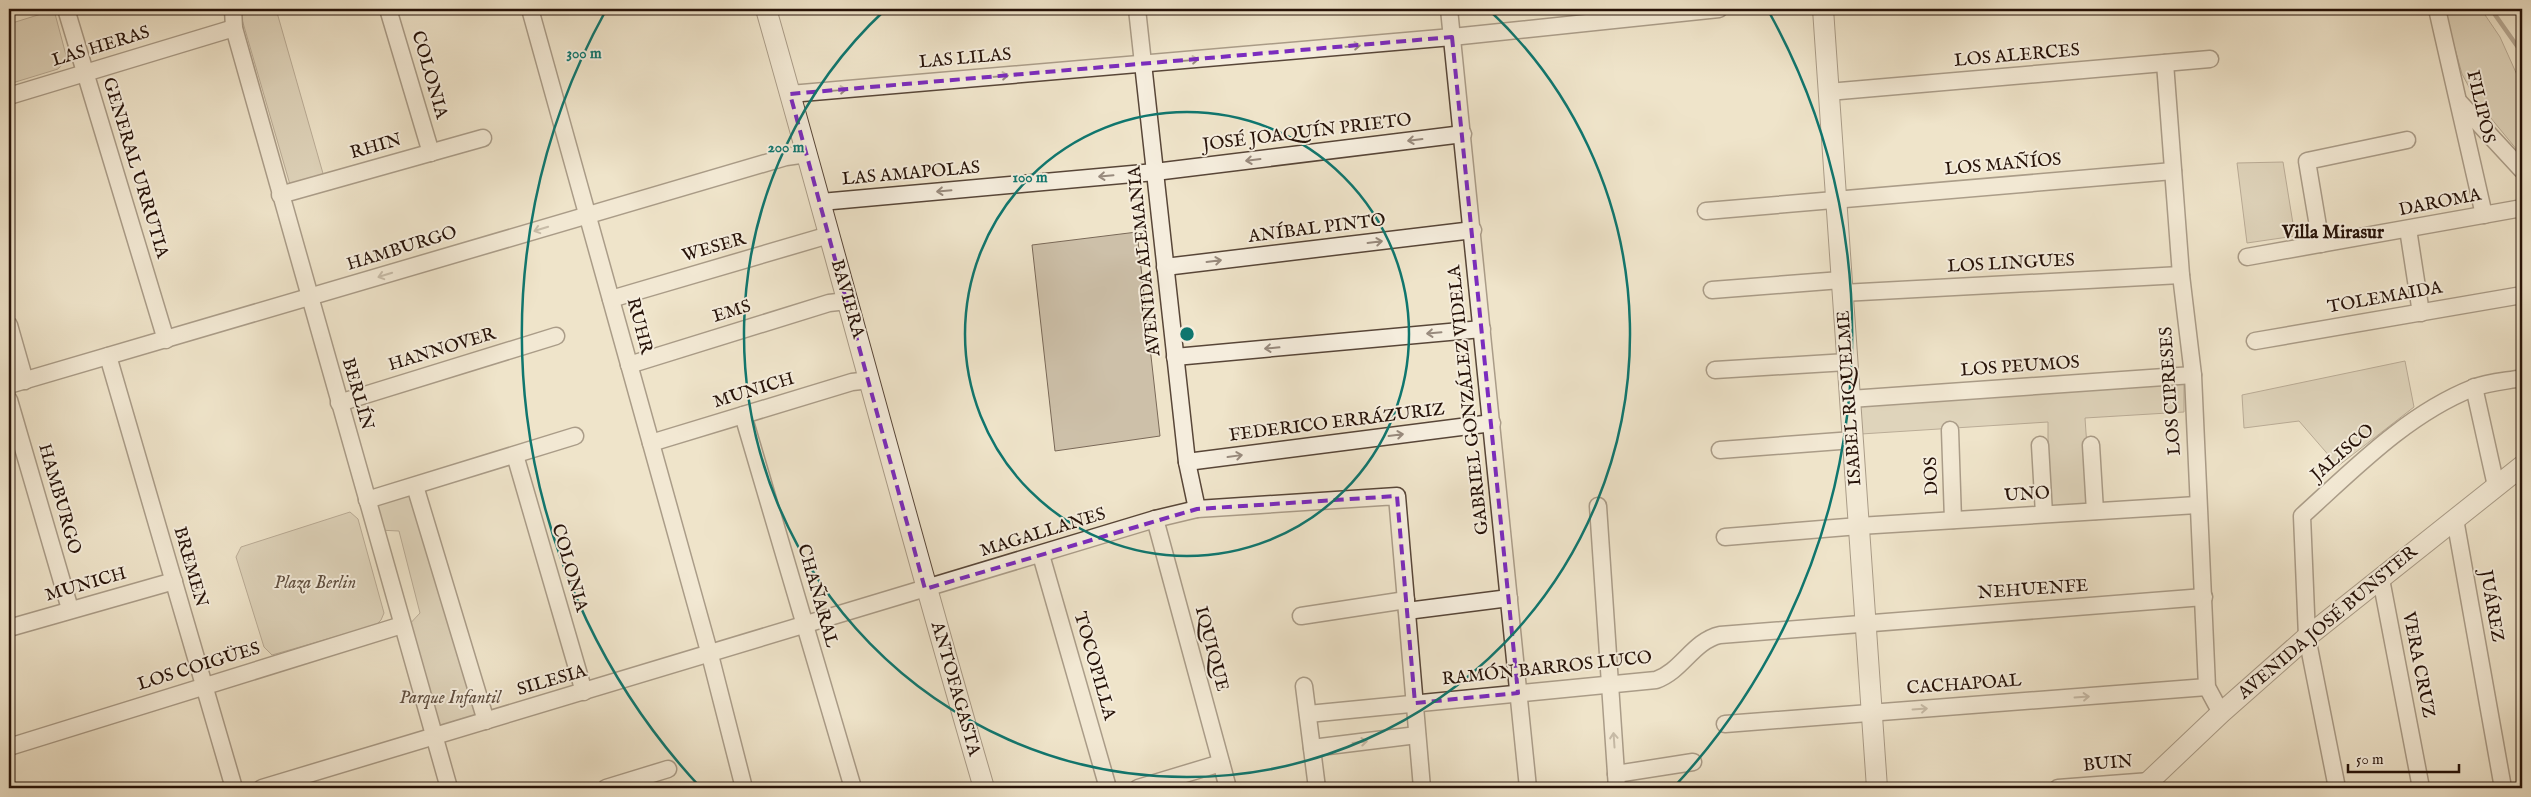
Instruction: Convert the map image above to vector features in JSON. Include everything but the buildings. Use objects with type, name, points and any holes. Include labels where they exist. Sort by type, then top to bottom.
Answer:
[{"type":"street","name":"GENERAL URRUTIA","points":[[66,9],[166,340]]},
{"type":"street","name":"BERLÍN","points":[[233,9],[234,28],[280,195],[449,788]]},
{"type":"street","name":"COLONIA","points":[[388,9],[430,153]]},
{"type":"street","name":"RUHR","points":[[530,9],[710,655],[744,788]]},
{"type":"street","name":"BAVIERA","points":[[766,9],[821,202],[926,589]]},
{"type":"street","name":"AVENIDA ALEMANIA","points":[[1137,9],[1187,462],[1197,509]]},
{"type":"street","name":"GABRIEL GONZÁLEZ VIDELA","points":[[1449,9],[1473,230],[1528,788]]},
{"type":"street","name":"LAS LILAS","points":[[790,94],[1452,38],[1719,9]]},
{"type":"street","name":"ISABEL RIQUELME","points":[[1822,9],[1877,788]]},
{"type":"street","name":"FILIPOS","points":[[2437,9],[2484,215]]},
{"type":"street","name":"LAS HERAS","points":[[9,96],[234,28]]},
{"type":"street","name":"LOS ALERCES","points":[[1828,92],[2210,58]]},
{"type":"street","name":"LOS CIPRESES","points":[[2165,63],[2181,275],[2193,375],[2197,505],[2204,597],[2207,687],[2221,713]]},
{"type":"street","points":[[2459,101],[2522,170]]},
{"type":"street","name":"JOSÉ JOAQUÍN PRIETO","points":[[1155,172],[1463,134]]},
{"type":"street","name":"RHIN","points":[[280,195],[483,138]]},
{"type":"street","points":[[2322,244],[2307,161],[2407,140]]},
{"type":"street","name":"HAMBURGO","points":[[9,385],[310,298],[587,214],[786,157],[807,154]]},
{"type":"street","name":"LOS MAÑÍOS","points":[[1706,211],[2173,171]]},
{"type":"street","name":"LAS AMAPOLAS","points":[[821,202],[1155,172]]},
{"type":"street","name":"DAROMA","points":[[2246,257],[2408,230],[2522,208]]},
{"type":"street","name":"ANÍBAL PINTO","points":[[1165,267],[1473,230]]},
{"type":"street","points":[[2408,230],[2421,313]]},
{"type":"street","name":"WESER","points":[[611,299],[829,235]]},
{"type":"street","name":"LOS LINGUES","points":[[1712,290],[2181,275]]},
{"type":"street","name":"TOLEMAIDA","points":[[2254,340],[2522,295]]},
{"type":"street","name":"EMS","points":[[629,365],[829,303],[847,301]]},
{"type":"street","points":[[9,325],[25,381]]},
{"type":"street","points":[[1175,357],[1482,328]]},
{"type":"street","name":"HANNOVER","points":[[339,403],[556,336]]},
{"type":"street","name":"BREMEN","points":[[108,356],[234,788]]},
{"type":"street","points":[[1715,370],[1847,362]]},
{"type":"street","name":"LOS PEUMOS","points":[[1850,399],[2193,375]]},
{"type":"street","name":"JALISCO","points":[[2307,637],[2302,516],[2361,462],[2420,415],[2474,388],[2522,378]]},
{"type":"street","name":"MUNICH","points":[[651,443],[852,382],[870,380]]},
{"type":"street","points":[[2474,388],[2496,486]]},
{"type":"street","name":"HAMBURGO","points":[[9,400],[70,609]]},
{"type":"street","name":"CHAÑARAL","points":[[743,415],[853,788]]},
{"type":"street","name":"FEDERICO ERRÁZURIZ","points":[[1187,462],[1492,423]]},
{"type":"street","name":"DOS","points":[[1950,430],[1954,520]]},
{"type":"street","points":[[367,500],[575,436]]},
{"type":"street","points":[[1720,450],[1853,440]]},
{"type":"street","points":[[2040,445],[2044,514]]},
{"type":"street","points":[[2091,445],[2095,511]]},
{"type":"street","name":"COLONIA","points":[[516,455],[584,692]]},
{"type":"street","name":"AVENIDA JOSÉ BUNSTER","points":[[2150,786],[2221,713],[2307,637],[2522,466]]},
{"type":"street","points":[[415,486],[486,721]]},
{"type":"street","name":"MAGALLANES","points":[[710,655],[909,594],[913,591],[926,589],[1041,555],[1155,519],[1197,509],[1397,496],[1406,605]]},
{"type":"street","name":"UNO","points":[[1725,537],[1858,526],[2197,505]]},
{"type":"street","points":[[1598,506],[1617,781],[1693,762]]},
{"type":"street","name":"IQUIQUE","points":[[1155,519],[1228,788]]},
{"type":"street","name":"JUÁREZ","points":[[2455,519],[2503,788]]},
{"type":"street","name":"TOCOPILLA","points":[[1041,555],[1108,788]]},
{"type":"street","name":"VERA CRUZ","points":[[2381,579],[2421,788]]},
{"type":"street","name":"MUNICH","points":[[9,628],[70,609],[174,581]]},
{"type":"street","name":"ANTOFAGASTA","points":[[926,589],[984,788]]},
{"type":"street","name":"NEHUENFE","points":[[1865,622],[2204,597]]},
{"type":"street","points":[[1301,616],[1406,605],[1509,598]]},
{"type":"street","points":[[1406,605],[1422,788]]},
{"type":"street","name":"RAMÓN BARROS LUCO","points":[[1308,714],[1656,680],[1665,677],[1711,637],[1865,622]]},
{"type":"street","name":"LOS COIGÜES","points":[[9,747],[402,625]]},
{"type":"street","points":[[2307,637],[2337,788]]},
{"type":"street","name":"SILESIA","points":[[262,788],[710,655]]},
{"type":"street","points":[[1304,686],[1317,788]]},
{"type":"street","name":"CACHAPOAL","points":[[1725,724],[2207,687]]},
{"type":"street","points":[[1312,748],[1417,735]]},
{"type":"street","points":[[1138,788],[1221,763]]},
{"type":"street","points":[[606,788],[668,769]]},
{"type":"street","name":"BUIN","points":[[2058,788],[2150,786]]},
{"type":"highlighted area","points":[[1452,37],[1518,693],[1415,703],[1397,496],[1197,509],[925,589],[790,94]]},
{"type":"green space","points":[[239,9],[276,9],[324,177],[291,188]]},
{"type":"green space","points":[[2444,9],[2481,9],[2500,37],[2522,86],[2522,156],[2476,100],[2462,74]]},
{"type":"green space","points":[[54,10],[67,59],[58,69],[9,84],[9,24]]},
{"type":"green space","points":[[2283,162],[2295,236],[2247,243],[2237,163]]},
{"type":"green space","points":[[1137,232],[1160,436],[1055,451],[1032,245]]},
{"type":"green space","points":[[2405,361],[2414,407],[2338,466],[2299,421],[2244,428],[2242,395]]},
{"type":"green space","points":[[2184,379],[2184,412],[2085,418],[2091,505],[2047,508],[2044,443],[2048,443],[2048,422],[1861,434],[1858,403]]},
{"type":"green space","name":"Parque Infantil","points":[[409,496],[480,717],[440,728],[405,629],[420,613],[399,531],[378,530],[371,506]]},
{"type":"green space","name":"Plaza Berlin","points":[[350,512],[358,519],[384,613],[381,620],[376,625],[272,655],[264,647],[236,557],[241,547]]},
{"type":"waterway","points":[[2491,9],[2522,53]]},
{"type":"district","name":"Villa Mirasur","points":[[2333,233]]}]
